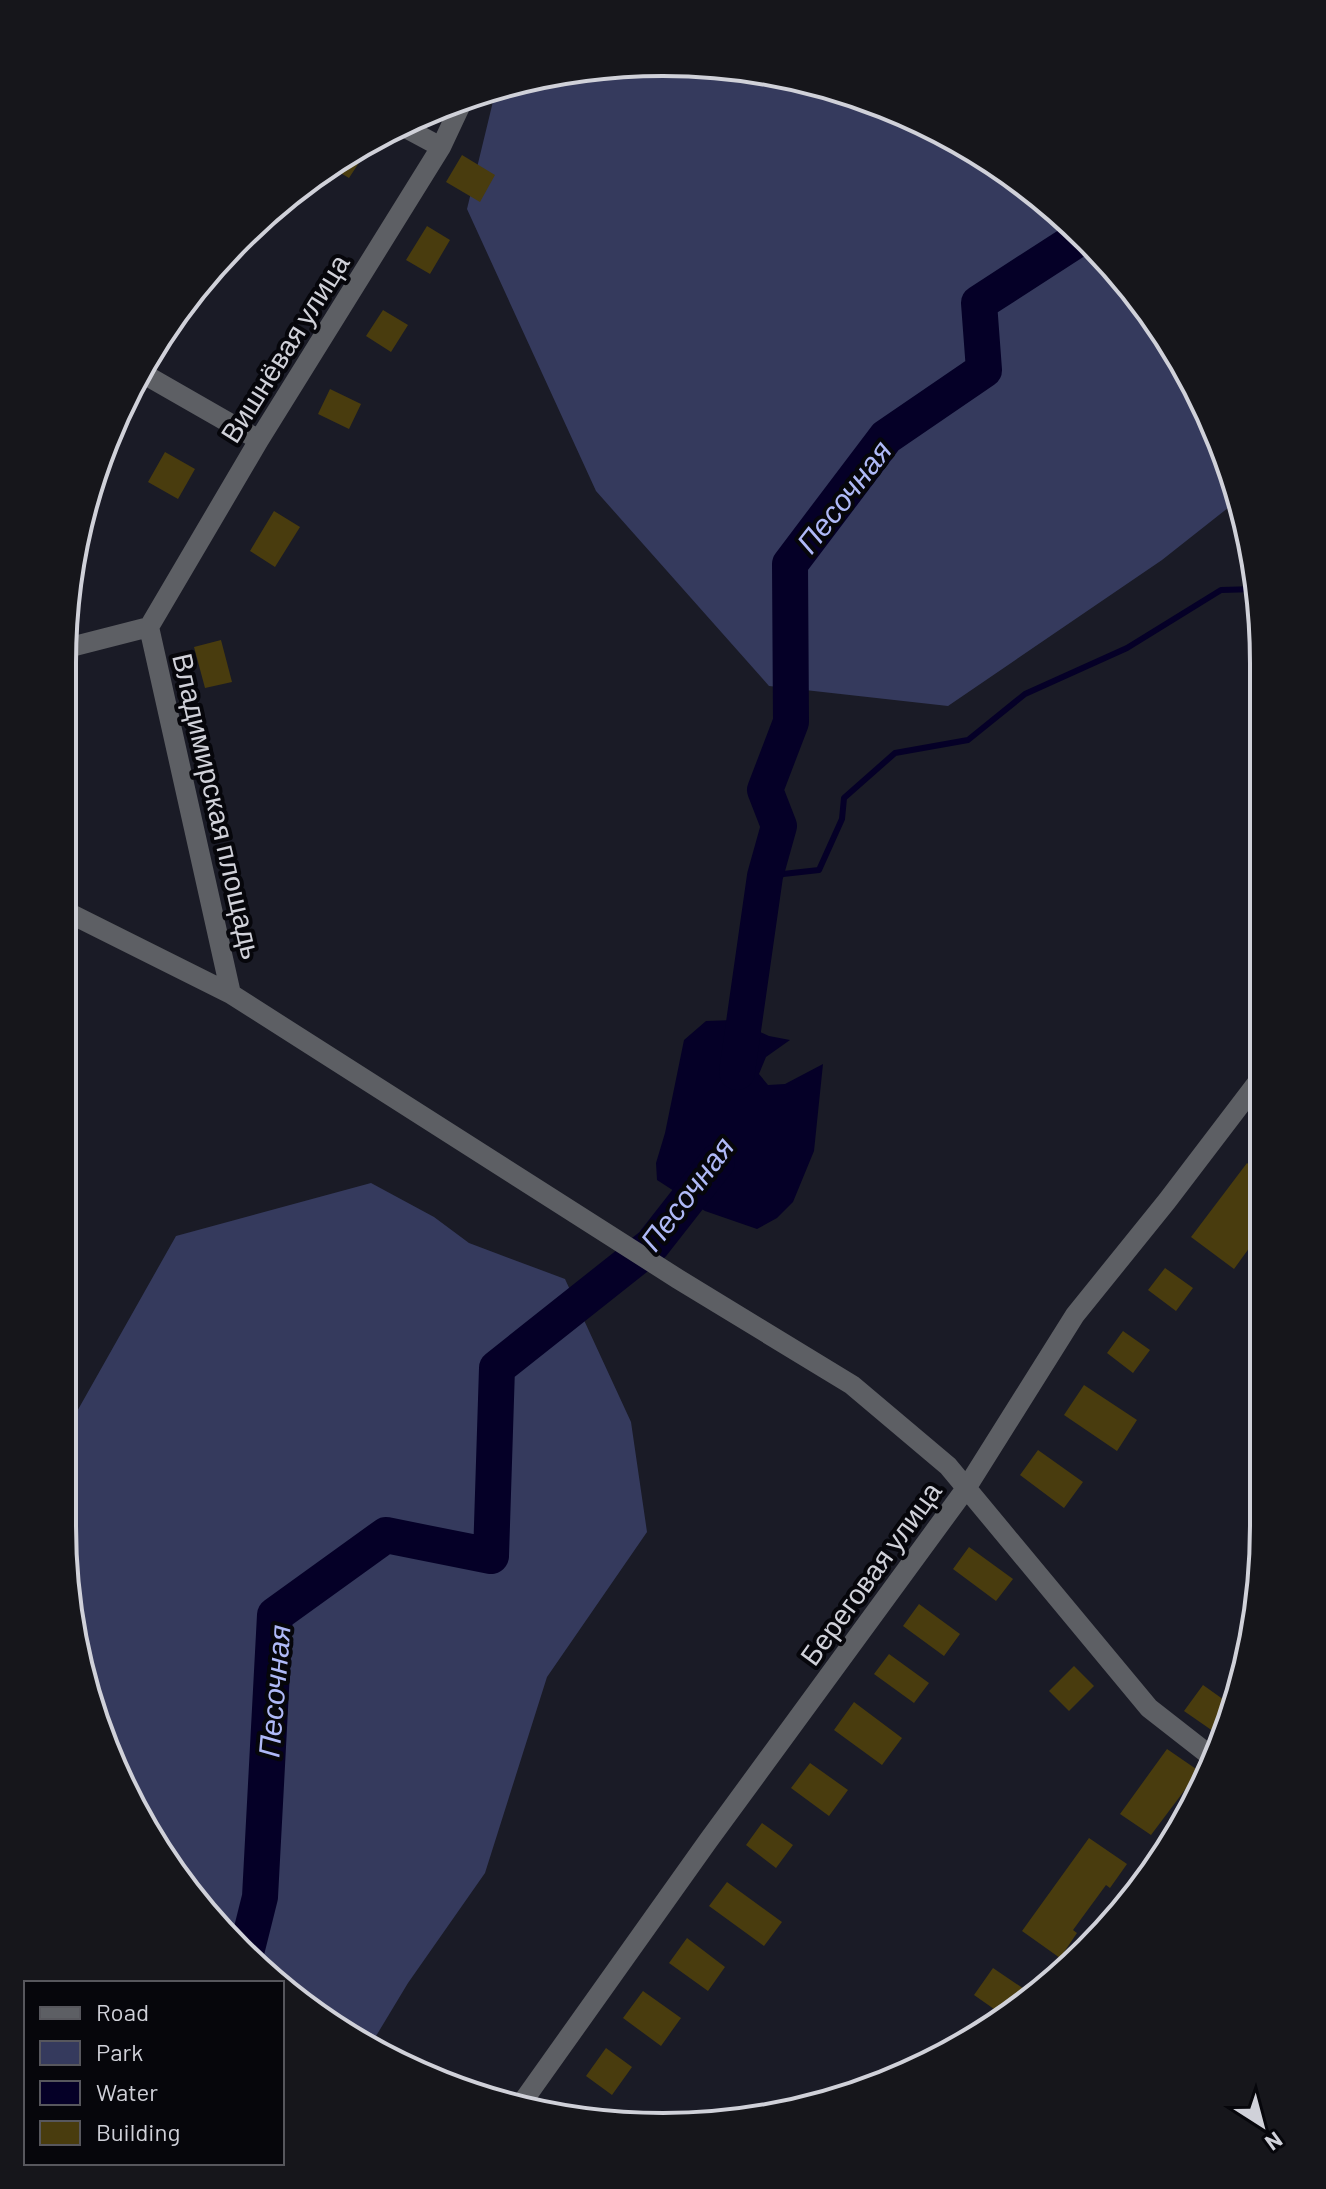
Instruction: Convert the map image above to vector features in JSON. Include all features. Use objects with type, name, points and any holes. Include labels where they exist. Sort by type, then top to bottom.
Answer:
[{"type":"street","name":"Вишнёвая улица","points":[[149,627],[259,440],[441,147],[457,114]]},
{"type":"street","points":[[413,132],[441,147]]},
{"type":"street","points":[[150,378],[259,440]]},
{"type":"street","name":"Владимирская площадь","points":[[76,646],[149,627],[231,994]]},
{"type":"street","name":"Владимирская площадь","points":[[76,916],[231,994]]},
{"type":"street","points":[[231,994],[678,1279],[852,1385],[948,1466],[1149,1708],[1205,1752]]},
{"type":"street","name":"Береговая улица","points":[[526,2097],[967,1487],[1075,1315],[1250,1092]]},
{"type":"green space","points":[[625,77],[701,77],[778,87],[852,107],[888,121],[956,155],[1020,197],[1078,248],[1104,276],[1151,337],[1189,403],[1219,474],[1229,507],[1162,560],[948,706],[769,686],[596,491],[467,209],[493,101],[548,87]]},
{"type":"green space","points":[[371,1183],[434,1217],[469,1243],[565,1279],[631,1422],[647,1532],[547,1677],[485,1873],[408,1983],[375,2037],[337,2014],[276,1967],[248,1941],[197,1883],[155,1820],[137,1786],[107,1715],[96,1678],[87,1641],[77,1564],[76,1413],[176,1236]]},
{"type":"water","points":[[734,1020],[769,1036],[790,1040],[766,1057],[759,1074],[768,1085],[785,1084],[823,1064],[814,1151],[793,1202],[777,1218],[757,1229],[705,1211],[657,1180],[656,1163],[684,1040],[706,1021]]},
{"type":"building","points":[[462,155],[495,175],[480,202],[446,182]]},
{"type":"building","points":[[360,161],[349,178],[340,173]]},
{"type":"building","points":[[427,226],[450,240],[430,274],[406,260]]},
{"type":"building","points":[[383,310],[408,325],[391,352],[366,336]]},
{"type":"building","points":[[330,389],[361,404],[349,429],[318,414]]},
{"type":"building","points":[[165,452],[195,469],[178,499],[148,482]]},
{"type":"building","points":[[274,511],[300,527],[275,567],[250,551]]},
{"type":"building","points":[[221,640],[232,682],[205,688],[194,647]]},
{"type":"building","points":[[1247,1163],[1250,1165],[1250,1247],[1234,1269],[1191,1237]]},
{"type":"building","points":[[1165,1268],[1193,1288],[1176,1311],[1148,1290]]},
{"type":"building","points":[[1123,1331],[1150,1350],[1133,1373],[1107,1353]]},
{"type":"building","points":[[1084,1385],[1137,1420],[1117,1451],[1064,1415]]},
{"type":"building","points":[[1038,1450],[1083,1482],[1064,1508],[1020,1475]]},
{"type":"building","points":[[969,1547],[1013,1579],[996,1601],[953,1569]]},
{"type":"building","points":[[919,1604],[960,1634],[944,1656],[903,1626]]},
{"type":"building","points":[[889,1654],[929,1683],[914,1703],[874,1674]]},
{"type":"building","points":[[1074,1666],[1094,1686],[1069,1711],[1049,1691]]},
{"type":"building","points":[[1203,1685],[1224,1700],[1213,1731],[1184,1711]]},
{"type":"building","points":[[854,1702],[902,1738],[882,1765],[834,1730]]},
{"type":"building","points":[[1167,1749],[1197,1769],[1191,1782],[1151,1835],[1120,1814]]},
{"type":"building","points":[[810,1763],[848,1790],[829,1816],[791,1788]]},
{"type":"building","points":[[762,1823],[793,1845],[776,1868],[746,1845]]},
{"type":"building","points":[[1089,1838],[1127,1864],[1110,1888],[1106,1885],[1073,1930],[1077,1933],[1060,1958],[1022,1931]]},
{"type":"building","points":[[727,1882],[782,1922],[764,1946],[709,1906]]},
{"type":"building","points":[[687,1938],[725,1967],[708,1991],[669,1963]]},
{"type":"building","points":[[993,1968],[1024,1989],[995,2010],[974,1995]]},
{"type":"building","points":[[643,1991],[681,2018],[661,2046],[623,2018]]},
{"type":"building","points":[[606,2048],[632,2067],[612,2095],[586,2076]]},
{"type":"waterway","name":"Песочная","points":[[737,1072],[765,876],[779,826],[765,790],[791,722],[790,564],[886,437],[984,370],[979,303],[1072,243]]},
{"type":"waterway","points":[[765,876],[819,870],[842,819],[844,798],[895,753],[968,740],[1025,694],[1127,648],[1221,590],[1245,589]]},
{"type":"waterway","name":"Песочная","points":[[249,1942],[260,1897],[275,1615],[386,1535],[491,1556],[497,1368],[652,1245],[717,1162]]}]
